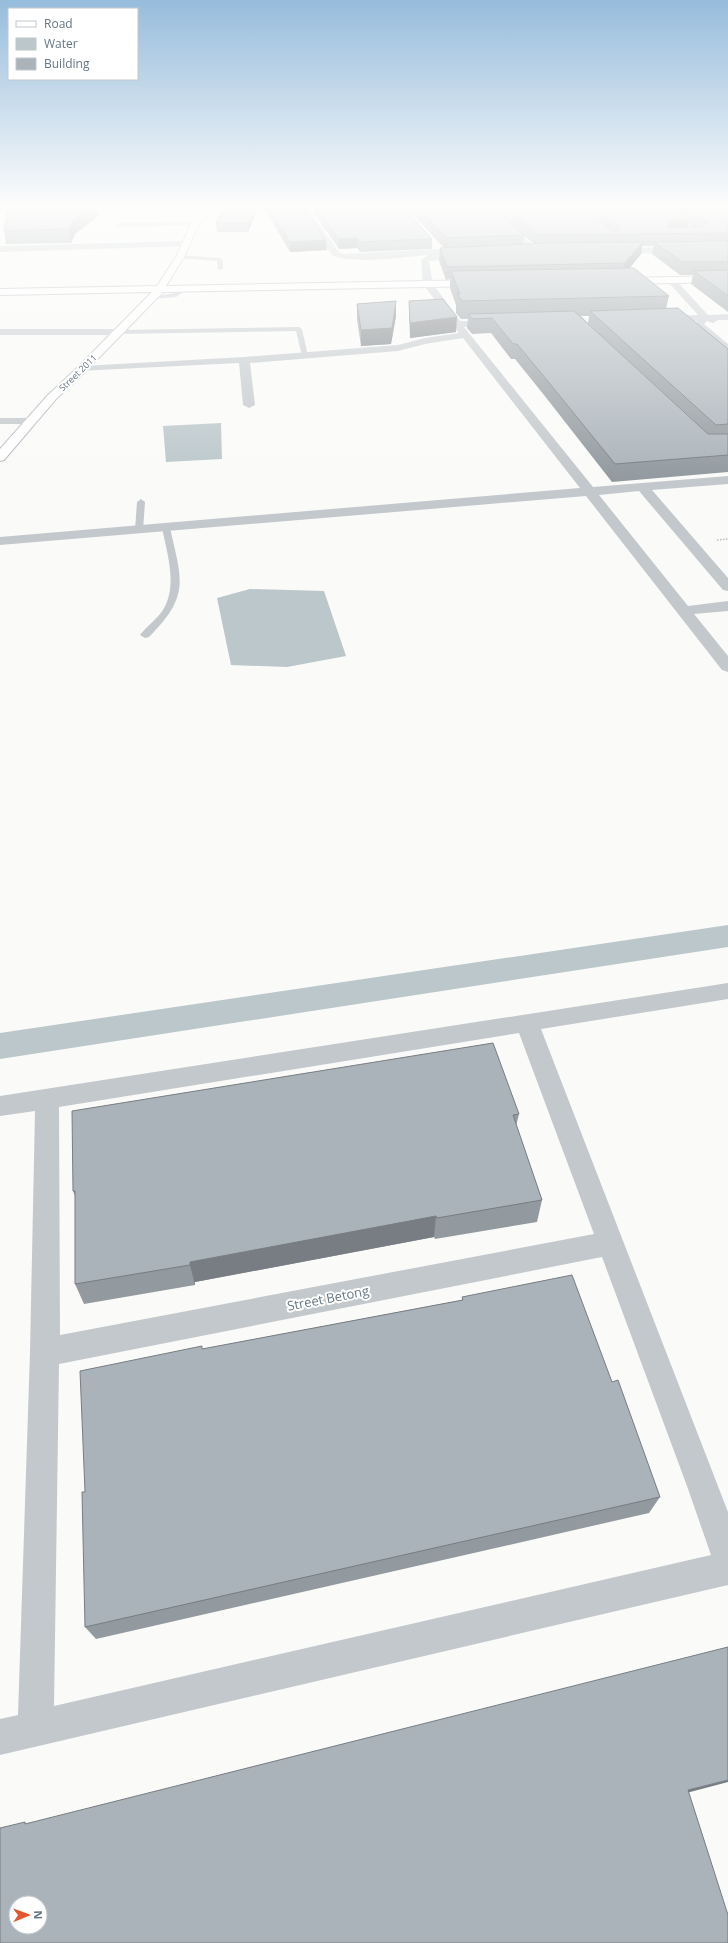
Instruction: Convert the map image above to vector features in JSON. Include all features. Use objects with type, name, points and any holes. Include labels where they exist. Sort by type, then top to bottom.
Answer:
[{"type":"main road","name":"Street 2011","points":[[0,457],[30,421],[82,370],[150,299]]},
{"type":"street","points":[[439,299],[589,492],[684,611],[725,659]]},
{"type":"street","points":[[688,299],[705,317],[728,328]]},
{"type":"street","points":[[705,317],[699,325],[728,349]]},
{"type":"street","points":[[652,319],[728,317]]},
{"type":"street","points":[[457,324],[505,323]]},
{"type":"street","points":[[0,332],[119,332]]},
{"type":"street","points":[[82,370],[305,356],[398,348],[426,341],[466,335]]},
{"type":"street","points":[[244,360],[249,405]]},
{"type":"street","points":[[0,421],[30,421]]},
{"type":"street","points":[[0,541],[728,480]]},
{"type":"street","points":[[642,487],[728,587]]},
{"type":"street","points":[[684,611],[728,606]]},
{"type":"street","points":[[0,1106],[728,991]]},
{"type":"street","points":[[527,1023],[703,1486],[728,1558]]},
{"type":"street","points":[[36,1729],[45,1352],[47,1099]]},
{"type":"street","name":"Street Betong","points":[[45,1352],[610,1243]]},
{"type":"street","points":[[0,1737],[728,1568]]},
{"type":"lane","points":[[119,332],[299,329],[305,356]]},
{"type":"lane","points":[[139,530],[141,502]]},
{"type":"lane","points":[[145,635],[162,618],[173,598],[174,573],[166,528]]},
{"type":"water","points":[[221,423],[222,459],[166,462],[163,426]]},
{"type":"water","points":[[250,589],[324,591],[346,656],[287,667],[231,665],[217,598]]},
{"type":"building","points":[[443,299],[457,317],[410,323],[409,301]]},
{"type":"building","points":[[460,299],[558,299],[462,301]]},
{"type":"building","points":[[396,301],[392,328],[361,330],[357,304]]},
{"type":"building","points":[[678,308],[728,349],[728,424],[716,425],[590,311]]},
{"type":"building","points":[[574,311],[708,434],[728,434],[728,455],[615,464],[517,344],[513,344],[492,318],[473,319],[468,314]]},
{"type":"building","points":[[493,1043],[519,1114],[513,1115],[542,1200],[437,1218],[436,1216],[190,1262],[190,1265],[75,1284],[75,1191],[73,1191],[72,1111]]},
{"type":"building","points":[[572,1275],[612,1382],[618,1380],[660,1497],[85,1627],[82,1492],[85,1492],[80,1371],[202,1346],[202,1349],[463,1300],[462,1297]]},
{"type":"building","points":[[728,1647],[728,1780],[688,1790],[728,1915],[728,1943],[0,1943],[0,1828],[25,1822],[25,1824]]},
{"type":"waterway","points":[[0,1046],[728,936]]}]
